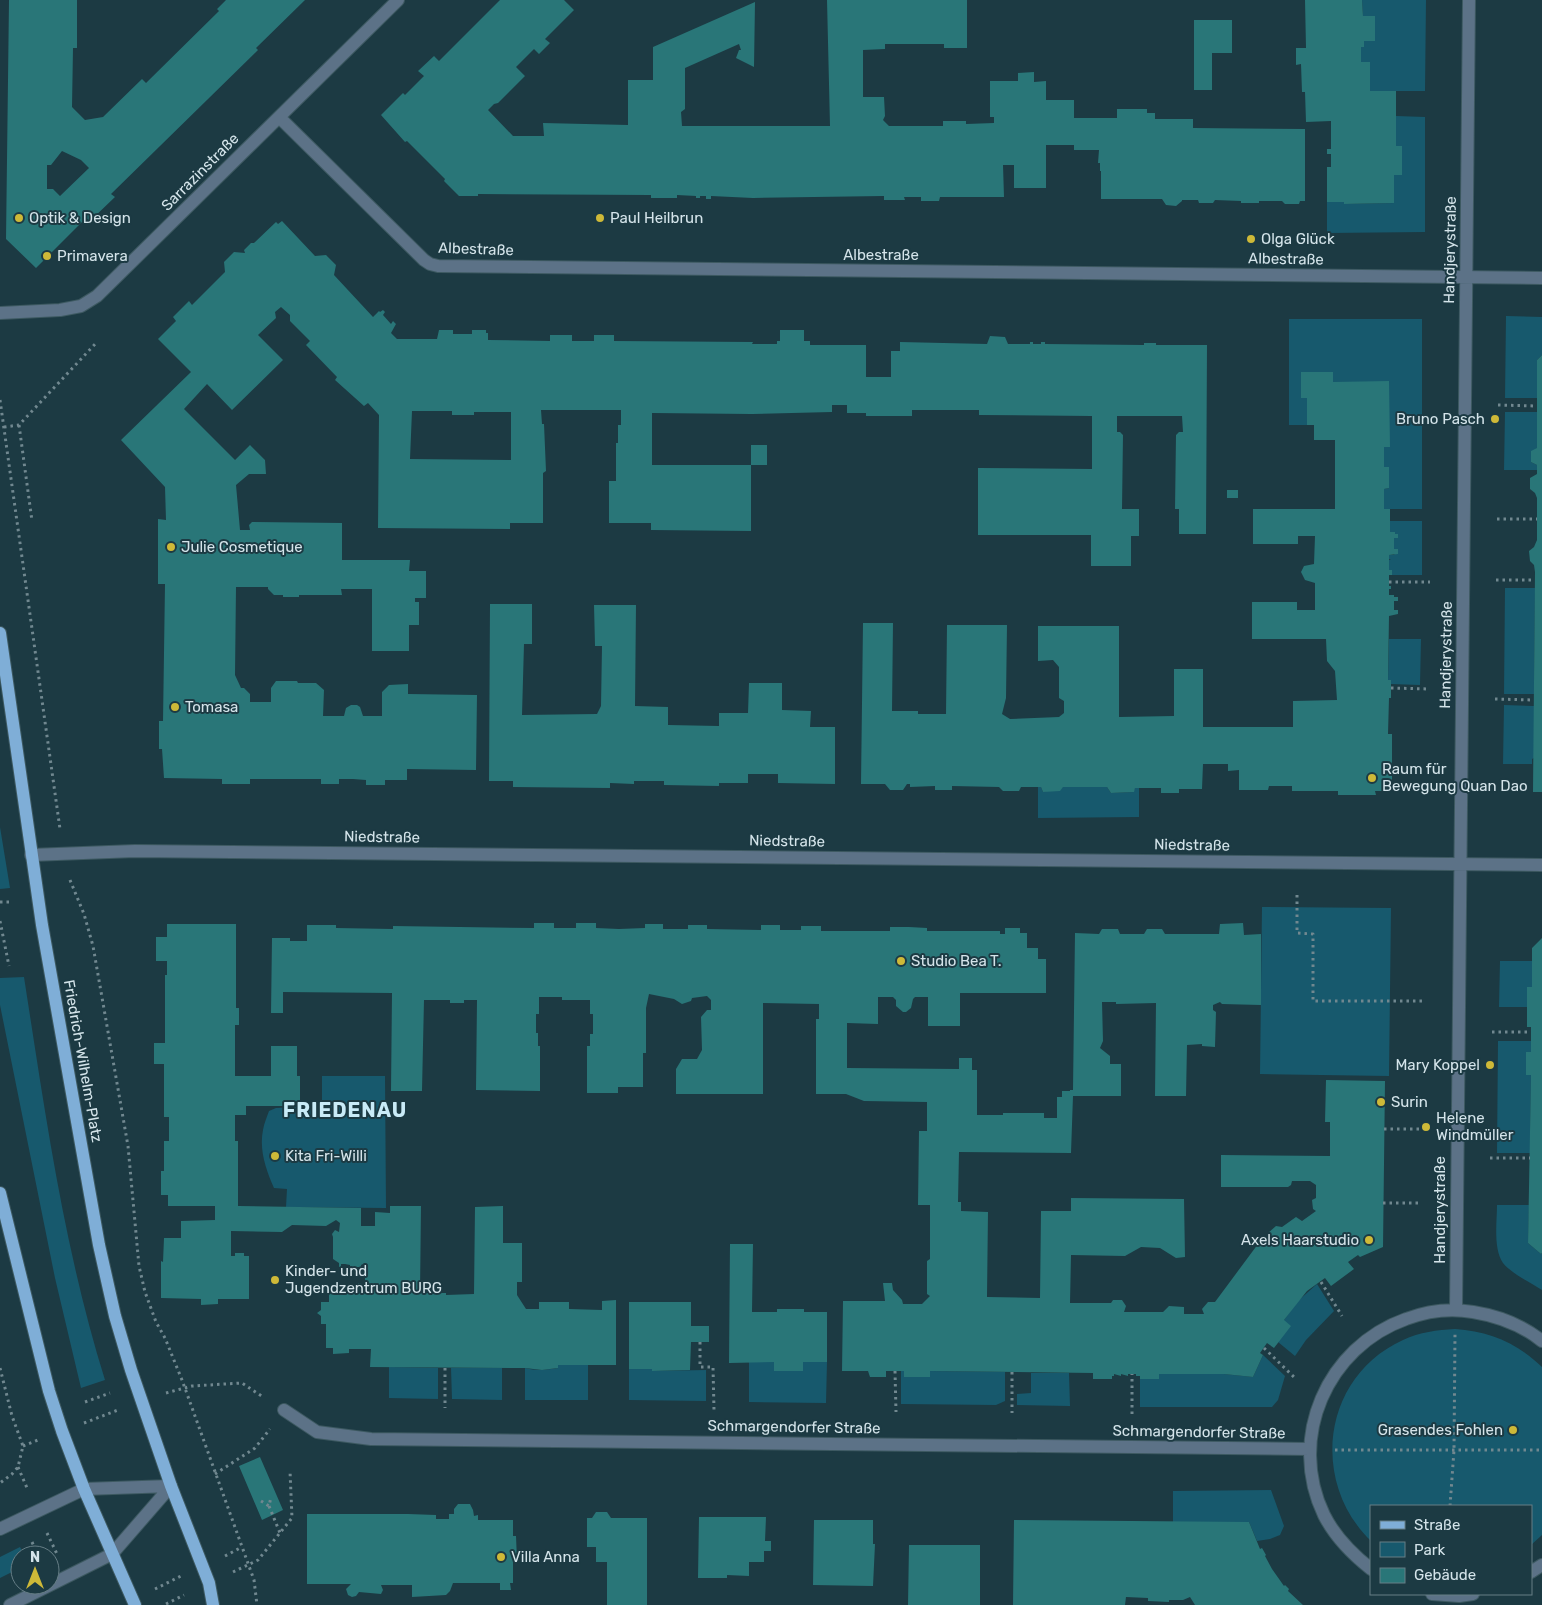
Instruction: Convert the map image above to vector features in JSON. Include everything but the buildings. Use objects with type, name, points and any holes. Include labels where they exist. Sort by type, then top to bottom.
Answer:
[{"type":"main road","name":"Friedrich-Wilhelm-Platz","points":[[0,633],[46,948],[105,1272],[115,1316],[131,1370],[171,1486],[209,1583],[213,1605]]},
{"type":"main road","points":[[0,1193],[49,1391],[84,1489],[134,1605]]},
{"type":"street","name":"Sarrazinstraße","points":[[0,313],[60,310],[81,306],[97,296],[398,0]]},
{"type":"street","name":"Handjerystraße","points":[[1456,1310],[1469,0]]},
{"type":"street","name":"Albestraße","points":[[279,117],[424,260],[438,266],[1542,278]]},
{"type":"street","name":"Niedstraße","points":[[31,855],[134,851],[1542,865]]},
{"type":"street","points":[[1370,1568],[1357,1559],[1338,1538],[1324,1515],[1314,1489],[1310,1461],[1310,1437],[1317,1408],[1329,1382],[1346,1358],[1367,1338],[1392,1324],[1419,1314],[1456,1310],[1488,1314],[1513,1323],[1542,1341]]},
{"type":"street","name":"Schmargendorfer Straße","points":[[284,1410],[317,1432],[371,1439],[1310,1449]]},
{"type":"street","points":[[0,1529],[84,1489],[171,1486]]},
{"type":"street","points":[[10,1605],[112,1554],[171,1486]]},
{"type":"street","points":[[1445,1600],[1466,1595]]},
{"type":"path","points":[[4,427],[19,425],[97,342]]},
{"type":"path","points":[[0,400],[60,828]]},
{"type":"path","points":[[1498,405],[1537,406]]},
{"type":"path","points":[[19,425],[32,521]]},
{"type":"path","points":[[1496,519],[1537,519]]},
{"type":"path","points":[[1496,580],[1536,580]]},
{"type":"path","points":[[1389,582],[1430,582]]},
{"type":"path","points":[[1391,688],[1429,689]]},
{"type":"path","points":[[1495,699],[1534,700]]},
{"type":"path","points":[[68,875],[84,914],[93,946],[128,1146],[139,1266],[145,1292],[185,1388],[254,1580],[257,1605]]},
{"type":"path","points":[[1297,895],[1297,933],[1313,934],[1313,1001],[1425,1001]]},
{"type":"path","points":[[0,902],[12,902]]},
{"type":"path","points":[[0,921],[9,966]]},
{"type":"path","points":[[1492,1032],[1531,1032]]},
{"type":"path","points":[[1384,1129],[1423,1129]]},
{"type":"path","points":[[1490,1158],[1530,1158]]},
{"type":"path","points":[[1382,1203],[1421,1203]]},
{"type":"path","points":[[1321,1282],[1342,1316]]},
{"type":"path","points":[[1450,1505],[1454,1450],[1455,1329]]},
{"type":"path","points":[[700,1342],[700,1367],[713,1367],[714,1410]]},
{"type":"path","points":[[1264,1348],[1294,1377]]},
{"type":"path","points":[[0,1368],[12,1416],[23,1446],[18,1467],[0,1483]]},
{"type":"path","points":[[444,1368],[444,1408]]},
{"type":"path","points":[[895,1371],[896,1412]]},
{"type":"path","points":[[1012,1372],[1012,1413]]},
{"type":"path","points":[[1132,1374],[1132,1414]]},
{"type":"path","points":[[166,1392],[185,1388],[242,1384]]},
{"type":"path","points":[[85,1402],[110,1393]]},
{"type":"path","points":[[90,1420],[115,1410]]},
{"type":"path","points":[[215,1474],[255,1448]]},
{"type":"path","points":[[1331,1450],[1542,1450]]},
{"type":"path","points":[[230,1573],[258,1560],[292,1518],[290,1471]]},
{"type":"path","points":[[271,1497],[269,1506],[280,1533]]},
{"type":"path","points":[[261,1501],[269,1506]]},
{"type":"path","points":[[47,1532],[53,1545]]},
{"type":"path","points":[[31,1541],[33,1545]]},
{"type":"path","points":[[224,1556],[242,1547]]},
{"type":"path","points":[[158,1588],[179,1577]]},
{"type":"path","points":[[166,1604],[184,1595]]},
{"type":"green space","points":[[1362,0],[1426,0],[1425,91],[1370,91],[1370,63],[1361,62],[1361,47],[1364,41],[1375,41],[1375,16],[1363,16]]},
{"type":"green space","points":[[1396,116],[1425,117],[1425,232],[1327,233],[1327,202],[1344,202],[1344,204],[1394,203],[1394,175],[1402,175],[1402,146],[1396,146]]},
{"type":"green space","points":[[1506,316],[1542,317],[1542,355],[1537,360],[1537,398],[1505,398]]},
{"type":"green space","points":[[1289,319],[1422,319],[1422,509],[1384,509],[1384,489],[1389,488],[1389,467],[1384,467],[1384,447],[1389,447],[1333,382],[1333,372],[1301,372],[1301,398],[1307,398],[1307,425],[1289,425]]},
{"type":"green space","points":[[1505,412],[1537,412],[1537,448],[1531,462],[1537,465],[1537,470],[1504,470]]},
{"type":"green space","points":[[1390,521],[1422,521],[1422,575],[1392,575],[1392,570],[1389,570],[1389,560],[1391,559],[1389,559],[1389,555],[1394,555],[1398,549],[1394,549],[1394,538],[1398,538],[1398,535],[1390,532]]},
{"type":"green space","points":[[1505,588],[1535,588],[1534,694],[1504,694]]},
{"type":"green space","points":[[1389,639],[1421,639],[1420,685],[1391,684],[1391,680],[1388,680]]},
{"type":"green space","points":[[1504,705],[1534,706],[1534,758],[1532,759],[1532,764],[1503,764]]},
{"type":"green space","points":[[1038,787],[1041,787],[1043,792],[1063,787],[1107,787],[1111,793],[1133,792],[1135,788],[1139,788],[1139,817],[1038,818]]},
{"type":"green space","points":[[0,827],[10,888],[0,889]]},
{"type":"green space","points":[[1262,907],[1391,908],[1389,1076],[1260,1074]]},
{"type":"green space","points":[[1500,961],[1532,961],[1532,987],[1527,987],[1527,1007],[1499,1007]]},
{"type":"green space","points":[[24,977],[48,1129],[67,1231],[78,1281],[105,1380],[81,1388],[55,1278],[0,1005],[0,978]]},
{"type":"green space","points":[[1498,1041],[1531,1041],[1531,1052],[1526,1053],[1526,1075],[1531,1075],[1530,1153],[1497,1153]]},
{"type":"green space","points":[[322,1076],[385,1076],[386,1208],[286,1207],[287,1189],[274,1188],[266,1167],[262,1145],[263,1127],[269,1111],[276,1108],[322,1106]]},
{"type":"green space","points":[[1497,1205],[1529,1205],[1528,1243],[1542,1253],[1542,1290],[1516,1274],[1503,1263],[1497,1243]]},
{"type":"green space","points":[[1317,1284],[1334,1311],[1306,1340],[1295,1356],[1278,1342],[1284,1320],[1298,1301]]},
{"type":"green space","points":[[1455,1329],[1479,1332],[1502,1340],[1523,1351],[1542,1367],[1542,1535],[1532,1544],[1532,1505],[1370,1505],[1370,1540],[1351,1517],[1339,1489],[1333,1461],[1334,1431],[1341,1404],[1356,1378],[1376,1357],[1403,1340],[1416,1335]]},
{"type":"green space","points":[[1263,1355],[1285,1376],[1278,1400],[1272,1407],[1140,1407],[1140,1379],[1159,1379],[1159,1374],[1224,1374],[1253,1377]]},
{"type":"green space","points":[[749,1362],[774,1362],[774,1371],[802,1371],[803,1362],[827,1362],[826,1403],[749,1402]]},
{"type":"green space","points":[[558,1365],[588,1365],[588,1400],[525,1400],[525,1368],[546,1370],[558,1368]]},
{"type":"green space","points":[[389,1367],[438,1368],[438,1399],[389,1398]]},
{"type":"green space","points":[[451,1368],[502,1368],[502,1400],[452,1399]]},
{"type":"green space","points":[[629,1369],[652,1369],[653,1371],[706,1370],[706,1401],[629,1400]]},
{"type":"green space","points":[[901,1371],[904,1371],[904,1377],[929,1377],[930,1371],[1005,1372],[1005,1401],[996,1405],[901,1404]]},
{"type":"green space","points":[[1031,1373],[1069,1373],[1070,1406],[1017,1405],[1017,1394],[1031,1393]]},
{"type":"green space","points":[[1271,1490],[1284,1526],[1280,1535],[1270,1539],[1257,1541],[1249,1522],[1173,1522],[1173,1491]]},
{"type":"green space","points":[[10,1552],[10,1573],[0,1578],[0,1557]]},
{"type":"place","name":"Optik & Design","points":[[19,218]]},
{"type":"place","name":"Paul Heilbrun","points":[[600,218]]},
{"type":"place","name":"Olga Glück","points":[[1251,239]]},
{"type":"place","name":"Primavera","points":[[47,256]]},
{"type":"place","name":"Bruno Pasch","points":[[1495,419]]},
{"type":"place","name":"Julie Cosmetique","points":[[171,547]]},
{"type":"place","name":"Tomasa","points":[[175,707]]},
{"type":"place","name":"Raum für Bewegung Quan Dao","points":[[1372,778]]},
{"type":"place","name":"Studio Bea T.","points":[[901,961]]},
{"type":"place","name":"Mary Koppel","points":[[1490,1065]]},
{"type":"place","name":"Surin","points":[[1381,1102]]},
{"type":"place","name":"Helene Windmüller","points":[[1426,1127]]},
{"type":"place","name":"Kita Fri-Willi","points":[[275,1156]]},
{"type":"place","name":"Axels Haarstudio","points":[[1369,1240]]},
{"type":"place","name":"Kinder- und Jugendzentrum BURG","points":[[275,1280]]},
{"type":"place","name":"Grasendes Fohlen","points":[[1513,1430]]},
{"type":"place","name":"Villa Anna","points":[[501,1557]]},
{"type":"district","name":"FRIEDENAU","points":[[345,1110]]}]
